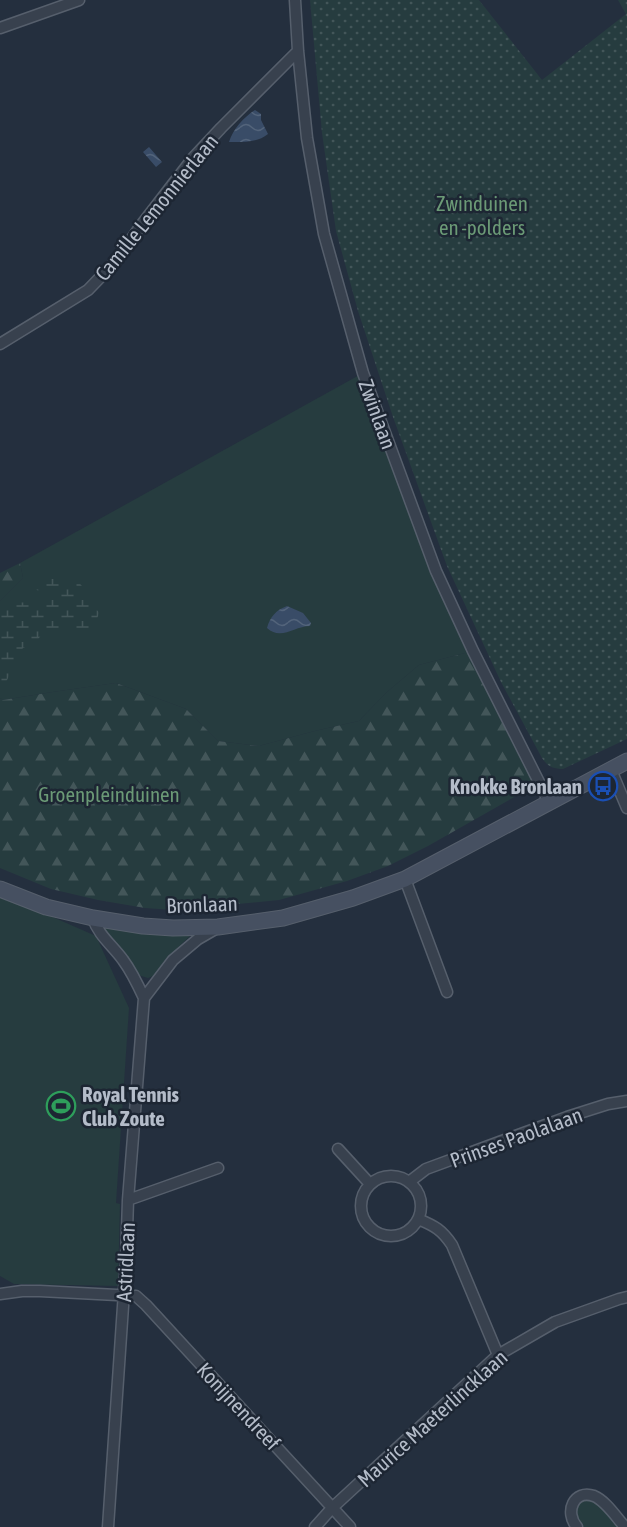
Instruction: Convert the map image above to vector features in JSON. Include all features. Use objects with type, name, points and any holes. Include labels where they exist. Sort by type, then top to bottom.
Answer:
[{"type":"street","points":[[0,28],[79,0]]},
{"type":"street","name":"Zwinlaan","points":[[295,0],[307,138],[324,234],[363,373],[436,571],[473,651],[549,802]]},
{"type":"street","name":"Camille Lemonnierlaan","points":[[0,344],[88,290],[116,261],[193,158],[298,51]]},
{"type":"street","name":"Bronlaan","points":[[0,889],[46,907],[93,918],[153,926],[218,927],[283,918],[353,898],[405,879],[627,761]]},
{"type":"street","points":[[611,770],[627,808]]},
{"type":"street","points":[[405,879],[447,992]]},
{"type":"street","points":[[93,918],[97,929],[124,961],[144,998],[173,960],[198,939],[218,927]]},
{"type":"street","name":"Astridlaan","points":[[108,1527],[128,1200],[144,998]]},
{"type":"street","name":"Prinses Paolalaan","points":[[409,1182],[426,1169],[567,1117],[608,1104],[627,1101]]},
{"type":"street","points":[[338,1149],[370,1184]]},
{"type":"street","points":[[128,1200],[218,1168]]},
{"type":"street","points":[[389,1176],[400,1177],[409,1182],[416,1189],[421,1209],[413,1227],[396,1236],[386,1236],[369,1228],[363,1220],[361,1201],[364,1191],[370,1184],[379,1178],[389,1176]]},
{"type":"street","points":[[418,1219],[437,1227],[452,1245],[498,1355]]},
{"type":"street","points":[[0,1294],[22,1291],[123,1295]]},
{"type":"street","name":"Konijnendreef","points":[[123,1295],[136,1296],[146,1305],[350,1527]]},
{"type":"street","name":"Maurice Maeterlincklaan","points":[[315,1527],[332,1508],[498,1355],[555,1322],[627,1297]]},
{"type":"street","points":[[576,1527],[571,1519],[572,1506],[576,1500],[588,1495],[602,1502],[625,1527]]},
{"type":"green space","name":"Zwinduinen en -polders","points":[[310,0],[479,0],[542,80],[626,14],[618,0],[627,0],[627,739],[563,769],[551,766],[542,758],[501,682],[447,566],[393,417],[358,311],[336,231],[322,133]]},
{"type":"green space","name":"Groenpleinduinen","points":[[363,373],[473,651],[419,665],[386,693],[359,721],[259,746],[218,741],[186,709],[116,683],[3,700],[0,698],[0,601],[23,578],[20,563]]},
{"type":"green space","points":[[20,563],[23,578],[0,601],[0,573]]},
{"type":"green space","points":[[58,576],[78,582],[92,598],[99,613],[95,625],[91,629],[45,630],[36,642],[23,648],[13,663],[0,694],[0,611],[10,603],[43,599],[46,596],[44,592],[32,587],[35,580]]},
{"type":"green space","name":"Groenpleinduinen","points":[[473,651],[539,783],[388,866],[347,881],[279,900],[174,910],[145,908],[98,900],[51,889],[0,868],[0,698],[3,700],[116,683],[186,709],[218,741],[259,746],[359,721],[386,693],[419,665]]},
{"type":"green space","name":"Royal Tennis Club Zoute","points":[[0,894],[96,936],[129,1008],[116,1203],[120,1204],[118,1286],[14,1284],[0,1276]]},
{"type":"green space","points":[[106,927],[191,933],[191,935],[165,960],[153,976],[148,978],[138,975],[122,949],[104,929]]},
{"type":"green space","points":[[583,1500],[597,1502],[620,1527],[582,1527],[577,1522],[575,1508]]},
{"type":"water","points":[[255,110],[261,114],[261,120],[268,134],[254,140],[229,142],[239,124]]},
{"type":"water","points":[[149,147],[162,162],[156,167],[143,152]]},
{"type":"water","points":[[287,606],[303,613],[311,623],[310,626],[283,633],[272,632],[267,628],[274,614]]},
{"type":"place","name":"Knokke Bronlaan","points":[[603,786]]},
{"type":"place","name":"Royal Tennis Club Zoute","points":[[61,1106]]}]
